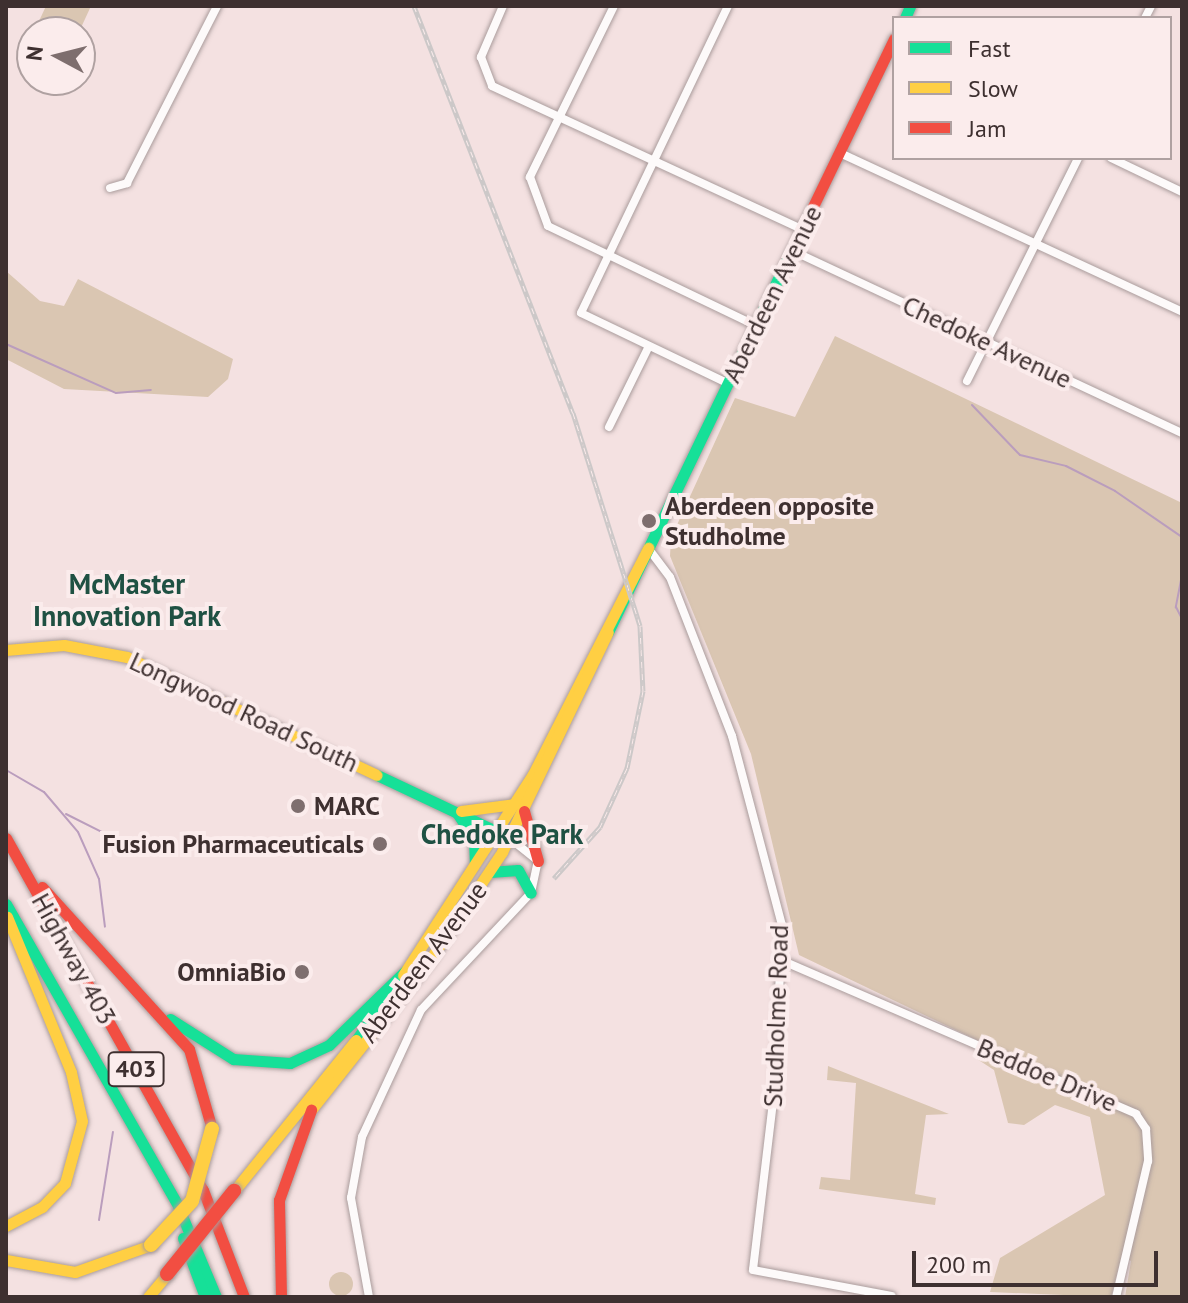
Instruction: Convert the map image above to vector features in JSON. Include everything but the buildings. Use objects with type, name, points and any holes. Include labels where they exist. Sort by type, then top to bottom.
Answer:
[{"type":"main road","name":"Aberdeen Avenue","points":[[237,1196],[311,1110],[490,872],[504,834],[890,56]]},
{"type":"main road","name":"Longwood Road South","points":[[6,650],[64,645],[115,653],[504,834]]},
{"type":"main road","points":[[455,810],[493,812],[519,807],[538,861]]},
{"type":"main road","points":[[455,810],[474,838],[470,874]]},
{"type":"main road","name":"Aberdeen Avenue","points":[[237,1196],[356,1040],[470,874],[504,834]]},
{"type":"main road","points":[[9,843],[80,934],[163,1015],[233,1059],[290,1063],[329,1045],[406,970]]},
{"type":"main road","name":"Highway 403","points":[[9,843],[203,1190],[244,1297]]},
{"type":"main road","points":[[490,872],[518,870],[531,893]]},
{"type":"main road","name":"Highway 403","points":[[6,904],[151,1156],[216,1297]]},
{"type":"main road","points":[[6,913],[71,1072],[82,1121],[65,1183],[42,1207],[6,1226]]},
{"type":"main road","points":[[6,1260],[75,1272],[151,1245],[192,1201],[212,1129],[202,1074],[163,1015]]},
{"type":"main road","points":[[281,1297],[279,1200],[311,1110]]},
{"type":"main road","points":[[151,1156],[205,1297]]},
{"type":"main road","points":[[148,1297],[170,1276],[237,1196]]},
{"type":"main road","points":[[159,1297],[170,1276]]},
{"type":"street","points":[[110,188],[127,183],[217,6]]},
{"type":"street","points":[[503,6],[481,57],[484,78],[559,118],[803,230]]},
{"type":"street","points":[[614,6],[530,177],[550,229],[757,326]]},
{"type":"street","points":[[728,6],[581,313],[729,384]]},
{"type":"street","points":[[840,153],[1182,312]]},
{"type":"street","points":[[967,381],[1077,160]]},
{"type":"street","points":[[1115,160],[1182,192]]},
{"type":"street","name":"Chedoke Avenue","points":[[793,251],[1182,433]]},
{"type":"street","points":[[609,427],[649,346]]},
{"type":"street","name":"Studholme Road","points":[[648,548],[670,577],[745,774],[782,925],[783,961],[753,1270],[892,1296]]},
{"type":"street","name":"Longwood Road South","points":[[504,834],[538,861]]},
{"type":"street","points":[[369,1297],[351,1198],[368,1121],[421,1010],[531,893],[538,861]]},
{"type":"street","name":"Beddoe Drive","points":[[783,961],[1136,1114],[1146,1129],[1148,1161],[1116,1297]]},
{"type":"shaded area","points":[[46,6],[91,6],[86,16],[41,16]]},
{"type":"shaded area","points":[[6,271],[40,301],[64,306],[78,279],[233,359],[228,379],[208,397],[64,389],[6,359]]},
{"type":"shaded area","points":[[835,336],[1182,503],[1182,1297],[1125,1297],[1131,1261],[1122,1255],[1111,1297],[990,1292],[1000,1258],[1105,1195],[1090,1117],[1055,1105],[1024,1125],[1008,1123],[994,1070],[977,1059],[985,1044],[799,955],[751,754],[670,556],[671,538],[735,398],[795,417]]},
{"type":"shaded area","points":[[828,1066],[949,1114],[926,1115],[915,1194],[936,1198],[935,1205],[819,1189],[821,1177],[850,1180],[856,1083],[827,1080]]},
{"type":"shaded area","points":[[341,1272],[350,1275],[353,1284],[350,1293],[341,1296],[332,1293],[329,1284],[332,1275]]},
{"type":"waterway","points":[[6,344],[116,393],[151,390]]},
{"type":"waterway","points":[[972,405],[1020,455],[1066,466],[1115,491],[1182,537]]},
{"type":"waterway","points":[[1182,575],[1176,607],[1182,619]]},
{"type":"waterway","points":[[6,770],[44,792],[78,832],[99,879],[105,927]]},
{"type":"waterway","points":[[66,814],[104,833]]},
{"type":"waterway","points":[[99,1220],[113,1132]]},
{"type":"railway","points":[[414,6],[573,413],[640,626],[643,691],[627,768],[600,827],[554,878]]},
{"type":"traffic: fast","points":[[906,16],[910,6]]},
{"type":"traffic: fast","points":[[608,632],[791,252]]},
{"type":"traffic: fast","points":[[377,775],[504,835]]},
{"type":"traffic: fast","points":[[457,813],[474,838],[475,863]]},
{"type":"traffic: fast","points":[[490,872],[518,870],[531,893]]},
{"type":"traffic: fast","points":[[6,904],[178,1206],[216,1297]]},
{"type":"traffic: fast","points":[[170,1019],[233,1059],[290,1063],[329,1045],[406,970]]},
{"type":"traffic: fast","points":[[356,1040],[393,989]]},
{"type":"traffic: fast","points":[[183,1238],[205,1297]]},
{"type":"traffic: slow","points":[[403,975],[533,774],[648,548]]},
{"type":"traffic: slow","points":[[311,1110],[429,961],[502,852],[608,632]]},
{"type":"traffic: slow","points":[[6,650],[64,645],[127,657],[377,775]]},
{"type":"traffic: slow","points":[[461,811],[514,804]]},
{"type":"traffic: slow","points":[[6,1226],[42,1207],[65,1183],[82,1121],[71,1072],[7,917]]},
{"type":"traffic: slow","points":[[234,1191],[356,1040]]},
{"type":"traffic: slow","points":[[151,1245],[192,1201],[212,1129]]},
{"type":"traffic: slow","points":[[6,1260],[75,1272],[151,1245]]},
{"type":"traffic: slow","points":[[148,1297],[167,1274]]},
{"type":"traffic: jam","points":[[791,252],[892,43]]},
{"type":"traffic: jam","points":[[524,811],[538,861]]},
{"type":"traffic: jam","points":[[6,838],[203,1190],[244,1297]]},
{"type":"traffic: jam","points":[[42,887],[189,1049],[212,1129]]},
{"type":"traffic: jam","points":[[281,1297],[279,1200],[311,1110]]},
{"type":"traffic: jam","points":[[167,1274],[234,1191]]},
{"type":"place","name":"Aberdeen opposite Studholme","points":[[649,521]]},
{"type":"place","name":"MARC","points":[[298,806]]},
{"type":"place","name":"Fusion Pharmaceuticals","points":[[380,844]]},
{"type":"place","name":"OmniaBio","points":[[302,972]]},
{"type":"district","name":"McMaster Innovation Park","points":[[127,600]]},
{"type":"district","name":"Chedoke Park","points":[[502,834]]}]
